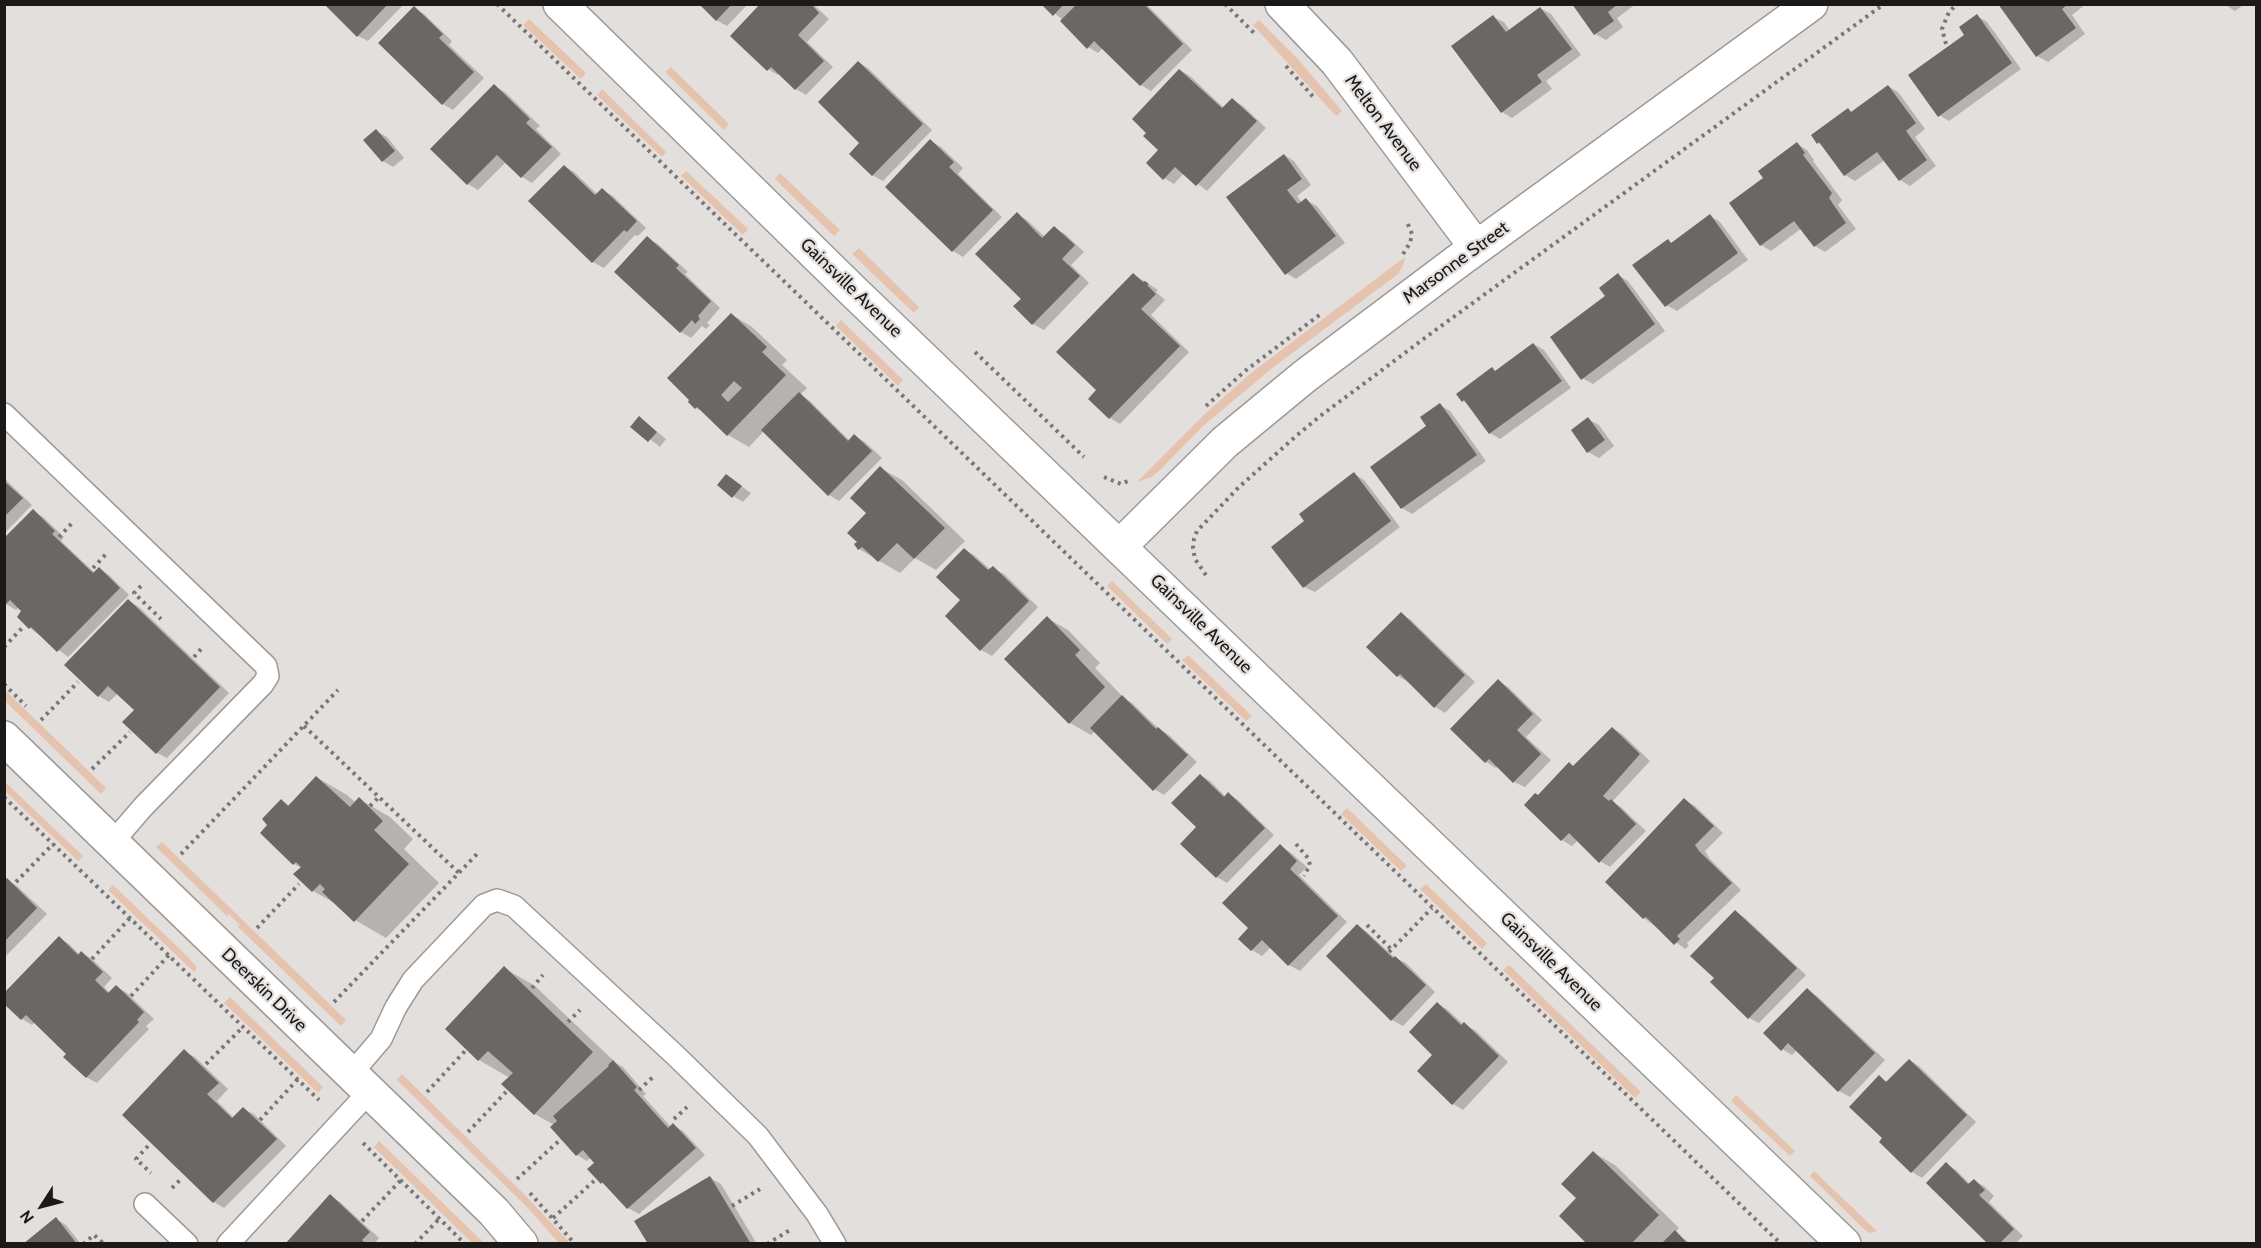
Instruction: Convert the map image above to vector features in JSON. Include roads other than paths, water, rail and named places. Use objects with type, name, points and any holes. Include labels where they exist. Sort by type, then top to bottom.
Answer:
[{"type":"street","name":"Gainsville Avenue","points":[[560,4],[852,290],[1844,1244]]},
{"type":"street","name":"Melton Avenue","points":[[1282,4],[1337,62],[1476,247]]},
{"type":"street","name":"Marsonne Street","points":[[1120,546],[1245,424],[1333,354],[1476,247],[1811,4]]},
{"type":"street","name":"Deerskin Drive","points":[[4,738],[494,1212],[521,1244]]},
{"type":"lane","points":[[4,414],[266,666],[268,676],[263,684],[143,807],[112,843]]},
{"type":"lane","points":[[228,1244],[341,1122],[396,1007],[414,980],[484,905],[497,900],[514,906],[675,1055],[758,1136],[817,1214],[835,1244]]},
{"type":"lane","points":[[145,1204],[187,1244]]}]
